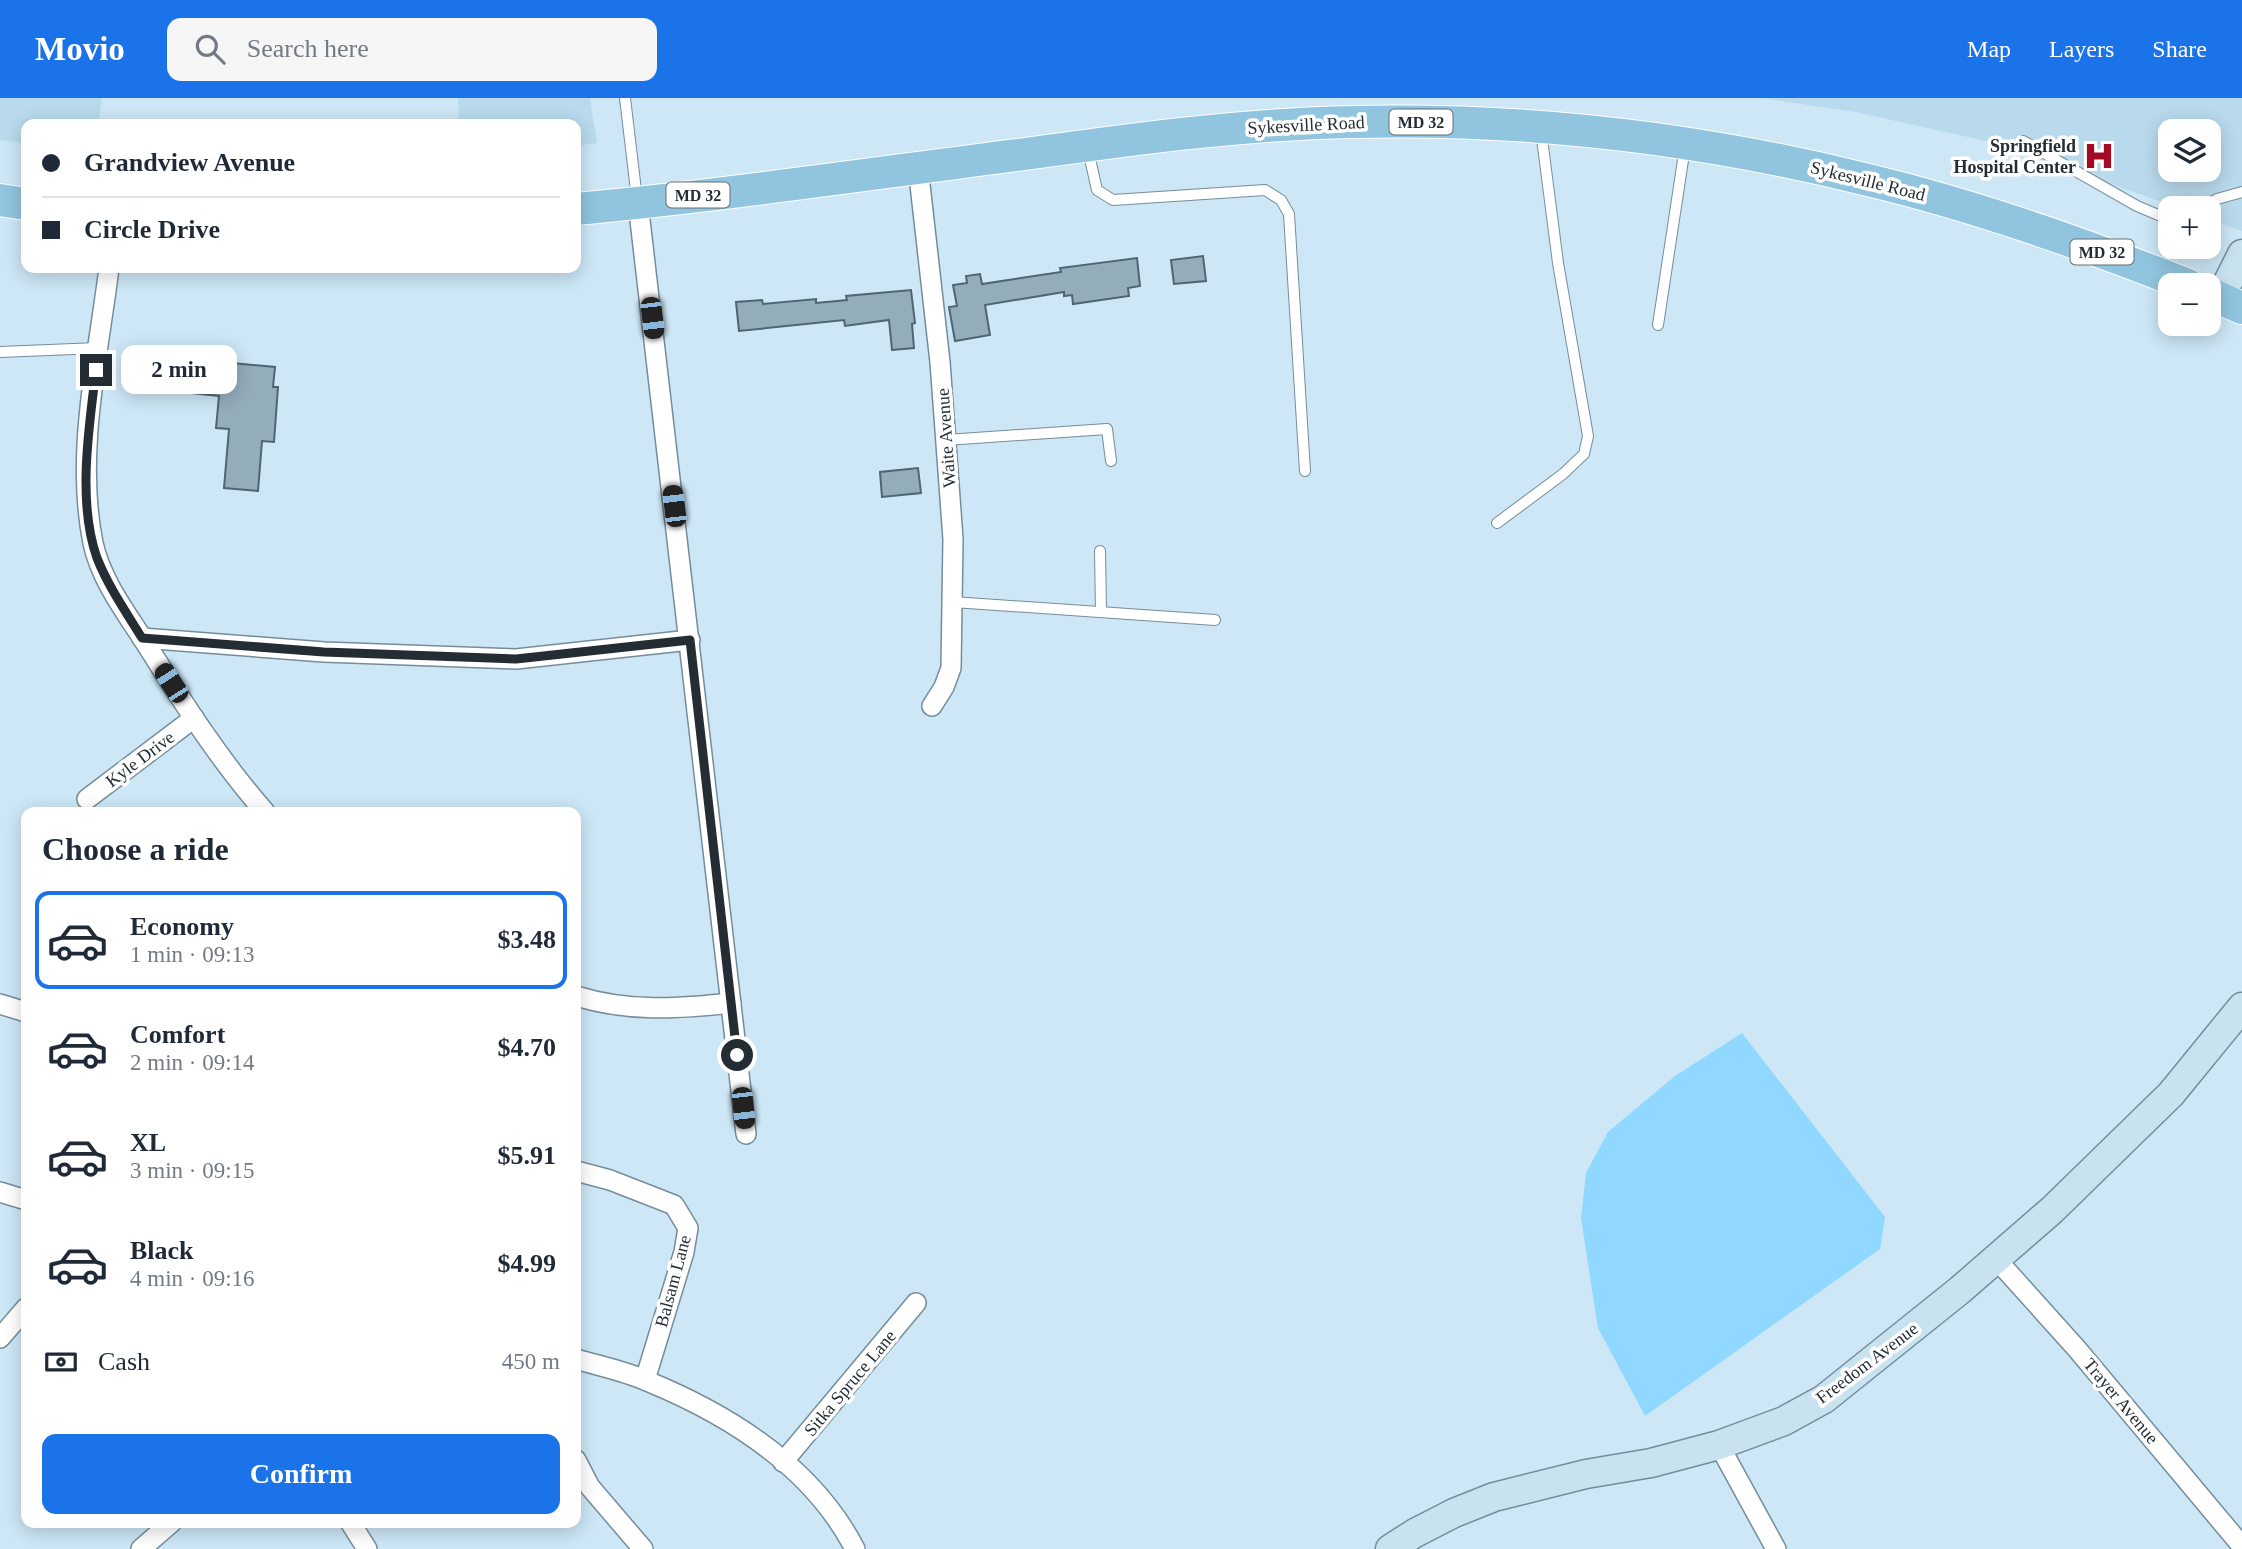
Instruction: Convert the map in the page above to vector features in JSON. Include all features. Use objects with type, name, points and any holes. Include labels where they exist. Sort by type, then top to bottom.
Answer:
[{"type":"main road","name":"Sykesville Road","points":[[581,209],[1217,130],[1337,123],[1449,122],[1540,127],[1686,143],[1808,166],[1930,196],[2103,252],[2158,273]]},
{"type":"main road","points":[[0,200],[21,203]]},
{"type":"street","name":"Waite Avenue","points":[[918,167],[940,362],[953,539],[951,668],[944,687],[932,706]]},
{"type":"street","points":[[638,203],[746,1134]]},
{"type":"street","points":[[2223,300],[2242,254]]},
{"type":"street","points":[[108,273],[86,455],[91,530],[97,556],[106,578],[194,719],[239,782],[261,807]]},
{"type":"street","points":[[142,638],[324,652],[516,659],[690,640]]},
{"type":"street","name":"Kyle Drive","points":[[87,799],[194,719]]},
{"type":"street","points":[[581,997],[635,1009],[731,1003]]},
{"type":"street","points":[[0,1004],[21,1010]]},
{"type":"street","name":"Freedom Avenue","points":[[1390,1549],[1454,1513],[1494,1497],[1586,1474],[1651,1463],[1719,1445],[1784,1421],[1824,1399],[1997,1260],[2052,1210],[2171,1094],[2242,1007]]},
{"type":"street","name":"Balsam Lane","points":[[581,1172],[610,1180],[674,1205],[688,1228],[684,1252],[645,1380]]},
{"type":"street","points":[[0,1192],[21,1198]]},
{"type":"street","name":"Trayer Avenue","points":[[1997,1260],[2077,1349],[2242,1545]]},
{"type":"street","name":"Sitka Spruce Lane","points":[[783,1462],[916,1303]]},
{"type":"street","points":[[0,1338],[21,1314]]},
{"type":"street","points":[[581,1361],[645,1380],[717,1413],[761,1443],[821,1498],[855,1549]]},
{"type":"street","points":[[1719,1445],[1776,1549]]},
{"type":"street","points":[[581,1470],[590,1487],[643,1549]]},
{"type":"street","points":[[141,1549],[165,1528]]},
{"type":"street","points":[[354,1528],[367,1549]]},
{"type":"street","points":[[2236,1549],[2242,1545]]},
{"type":"lane","points":[[625,98],[638,203]]},
{"type":"lane","points":[[1497,523],[1563,474],[1584,454],[1588,436],[1558,264],[1540,127]]},
{"type":"lane","points":[[2023,141],[2137,206],[2158,215]]},
{"type":"lane","points":[[1658,325],[1686,143]]},
{"type":"lane","points":[[1087,146],[1097,190],[1114,200],[1265,190],[1281,200],[1289,214],[1305,471]]},
{"type":"lane","points":[[2221,199],[2242,192]]},
{"type":"lane","points":[[0,352],[99,348]]},
{"type":"lane","points":[[946,440],[1107,429],[1111,461]]},
{"type":"lane","points":[[1100,551],[1101,612]]},
{"type":"lane","points":[[953,602],[1215,620]]},
{"type":"shaded area","points":[[0,98],[102,98],[99,119],[21,119],[21,142],[0,140]]},
{"type":"shaded area","points":[[458,98],[590,98],[597,143],[581,145],[581,119],[459,119]]},
{"type":"shaded area","name":"Springfield Hospital Center","points":[[1762,98],[2242,98],[2242,231],[2221,223],[2221,196],[2158,196],[2158,200],[1986,141],[1855,112]]},
{"type":"shaded area","points":[[1742,1033],[1885,1217],[1880,1249],[1645,1416],[1598,1328],[1581,1218],[1586,1173],[1608,1132],[1675,1076]]},
{"type":"building","points":[[1203,256],[1206,281],[1174,284],[1171,260]]},
{"type":"building","points":[[1137,258],[1140,286],[1128,288],[1129,296],[1073,304],[1072,295],[1064,296],[1064,292],[985,305],[990,335],[955,341],[949,307],[957,306],[953,285],[967,283],[966,276],[980,274],[982,284],[1061,272],[1060,268]]},
{"type":"building","points":[[911,290],[915,323],[912,324],[914,348],[892,350],[889,320],[845,326],[844,320],[739,331],[736,302],[762,300],[763,304],[816,299],[816,303],[847,300],[846,296]]},
{"type":"building","points":[[187,352],[222,355],[221,362],[275,367],[273,387],[278,387],[274,442],[262,441],[258,491],[224,488],[229,429],[216,428],[219,396],[136,387],[137,377],[125,376],[127,362],[136,363],[137,355],[186,360]]},
{"type":"building","points":[[918,468],[921,493],[882,497],[880,472]]},
{"type":"place","name":"Springfield Hospital Center","points":[[2099,156]]},
{"type":"route","points":[[96,370],[86,455],[88,507],[93,541],[106,578],[142,638],[324,652],[490,659],[542,657],[690,640],[737,1055]]}]
